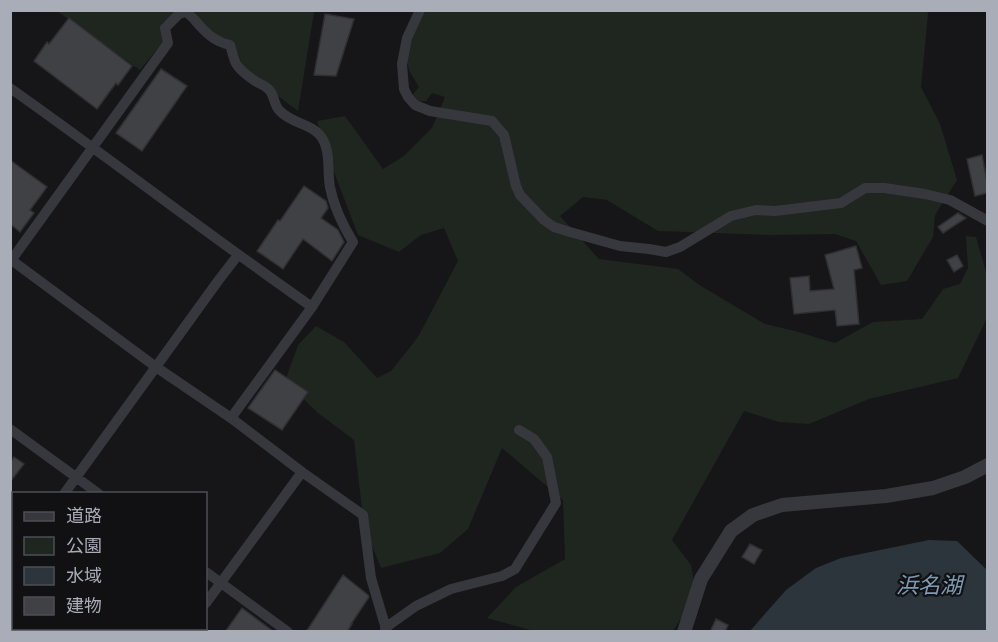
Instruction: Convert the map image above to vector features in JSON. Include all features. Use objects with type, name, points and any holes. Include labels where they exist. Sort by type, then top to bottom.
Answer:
[{"type":"street","points":[[420,10],[407,38],[402,64],[404,89],[408,97],[415,105],[430,111],[492,121],[504,135],[520,195],[544,220],[570,232],[620,246],[666,252],[680,247],[731,216],[756,210],[775,211],[841,203],[866,188],[884,188],[950,200],[987,221]]},
{"type":"street","points":[[231,418],[312,307],[353,242],[336,213],[330,189],[324,141],[312,128],[280,112],[268,88],[240,69],[234,60],[230,45],[219,43],[199,26],[190,14],[185,12],[179,14],[165,28],[168,43],[11,260],[156,368],[231,418],[363,515],[371,578],[386,630],[416,606],[452,589],[502,576],[516,569],[555,503],[547,457],[534,439],[519,430]]},
{"type":"street","points":[[10,88],[312,307]]},
{"type":"street","points":[[65,492],[238,255]]},
{"type":"street","points":[[10,429],[96,492]]},
{"type":"street","points":[[684,632],[701,579],[731,531],[753,515],[782,505],[885,496],[933,488],[965,477],[987,465]]},
{"type":"street","points":[[207,602],[302,472]]},
{"type":"street","points":[[207,573],[288,632]]},
{"type":"green space","points":[[57,11],[177,11],[161,24],[163,42],[140,70]]},
{"type":"green space","points":[[189,11],[329,11],[314,12],[298,111],[245,71],[239,56]]},
{"type":"green space","points":[[422,11],[927,11],[921,87],[940,124],[957,180],[935,215],[933,237],[907,281],[881,285],[856,241],[835,234],[769,235],[658,231],[607,200],[583,197],[560,216],[599,259],[678,269],[701,286],[765,324],[835,343],[873,322],[922,319],[943,289],[960,284],[968,268],[966,236],[976,237],[987,275],[987,318],[958,378],[869,399],[809,424],[779,422],[744,411],[672,540],[691,565],[696,595],[673,631],[531,631],[487,618],[516,587],[565,559],[563,500],[502,448],[468,529],[440,553],[381,568],[364,526],[354,440],[318,413],[285,381],[298,345],[316,326],[344,342],[377,378],[391,371],[418,337],[458,261],[444,228],[421,235],[399,252],[358,235],[317,121],[345,116],[383,169],[404,156],[432,128],[445,97],[432,93],[426,101],[407,101],[419,87],[405,58]]},
{"type":"water","name":"浜名湖","points":[[929,540],[957,541],[987,570],[987,631],[750,631],[786,590],[816,568],[841,558]]},
{"type":"building","points":[[325,14],[354,19],[336,76],[314,75]]},
{"type":"building","points":[[69,18],[132,66],[97,109],[34,61],[47,42],[49,44]]},
{"type":"building","points":[[161,69],[187,86],[142,151],[116,133]]},
{"type":"building","points":[[982,155],[987,193],[975,196],[967,159]]},
{"type":"building","points":[[10,160],[47,187],[30,210],[34,213],[20,232],[10,224]]},
{"type":"building","points":[[304,186],[326,201],[328,208],[321,218],[338,230],[344,242],[332,261],[303,239],[283,269],[257,251]]},
{"type":"building","points":[[958,213],[966,218],[943,233],[938,227]]},
{"type":"building","points":[[856,246],[862,268],[854,270],[859,324],[837,326],[835,310],[794,314],[790,278],[809,276],[810,291],[834,289],[825,255]]},
{"type":"building","points":[[957,255],[963,266],[954,272],[947,260]]},
{"type":"building","points":[[275,370],[308,392],[282,430],[248,408]]},
{"type":"building","points":[[14,457],[24,464],[10,482],[10,463]]},
{"type":"building","points":[[750,544],[762,550],[754,564],[742,557]]},
{"type":"building","points":[[343,575],[369,597],[347,632],[306,632]]},
{"type":"building","points":[[242,608],[274,632],[225,632]]},
{"type":"building","points":[[716,619],[728,625],[725,632],[710,632]]}]
